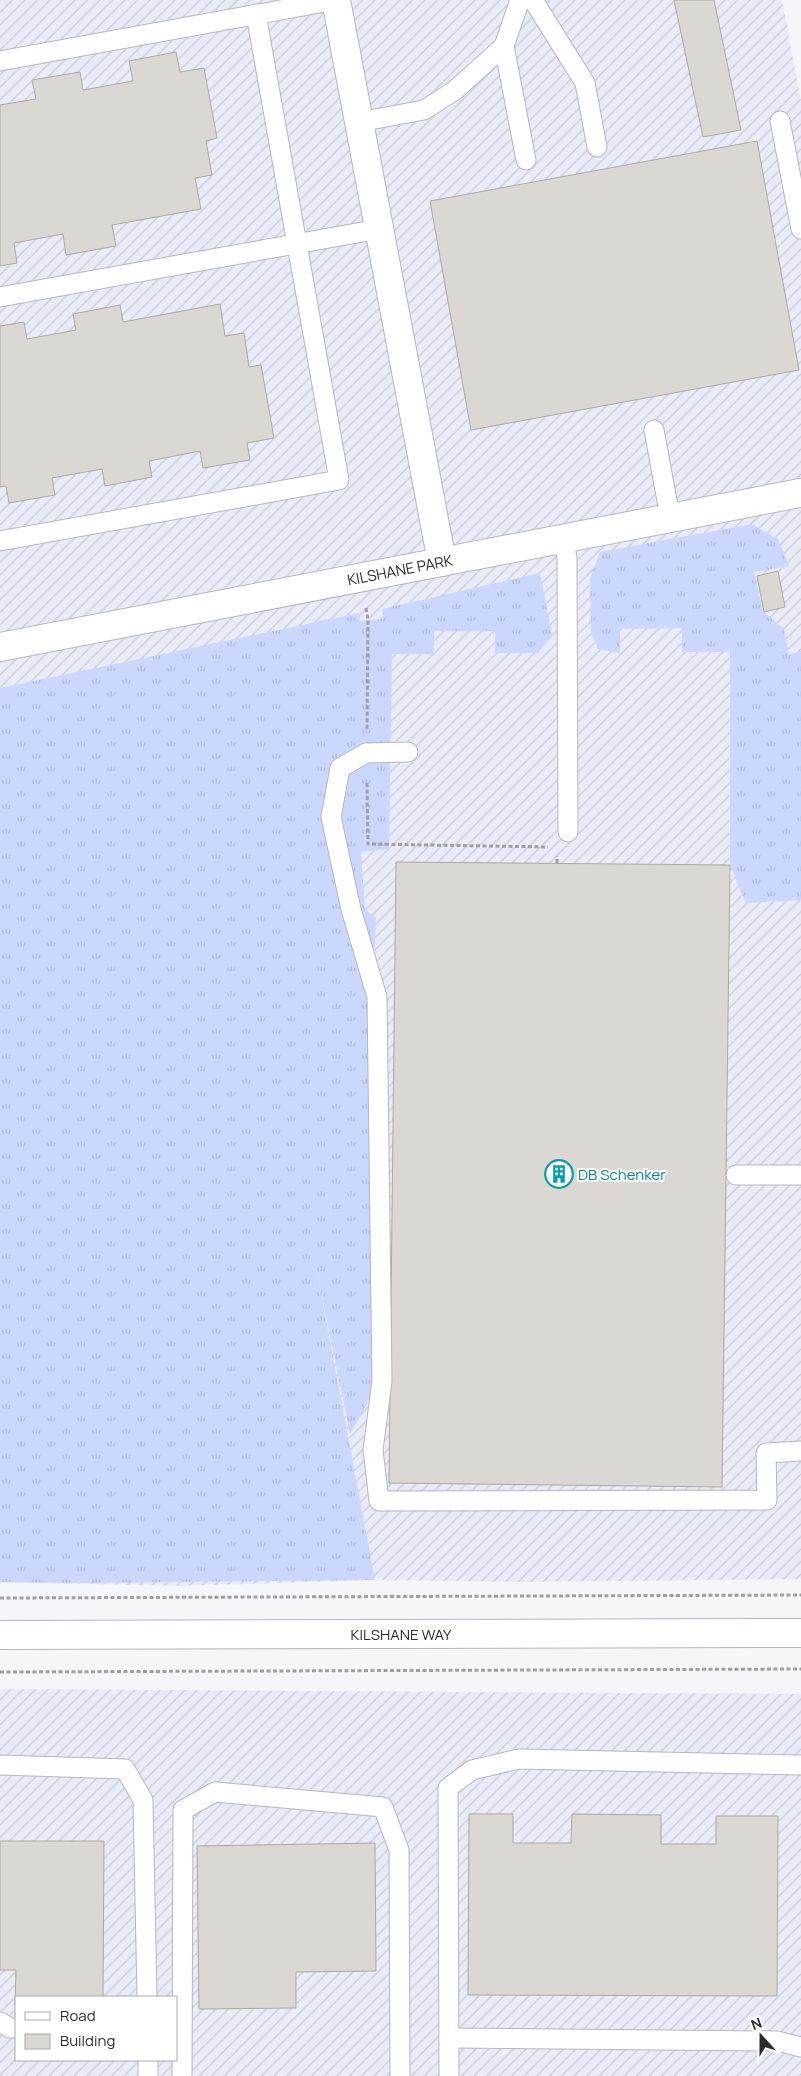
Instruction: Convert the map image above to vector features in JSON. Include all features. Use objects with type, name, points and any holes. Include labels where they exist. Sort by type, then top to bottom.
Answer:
[{"type":"street","points":[[336,0],[442,562]]},
{"type":"street","name":"KILSHANE PARK","points":[[0,647],[564,537],[801,495]]},
{"type":"street","name":"KILSHANE WAY","points":[[0,1635],[801,1633]]},
{"type":"lane","points":[[0,60],[336,0]]},
{"type":"lane","points":[[359,122],[424,110],[454,92],[504,46],[520,0]]},
{"type":"lane","points":[[533,0],[585,83],[597,146]]},
{"type":"lane","points":[[0,541],[339,480],[256,14]]},
{"type":"lane","points":[[504,46],[526,160]]},
{"type":"lane","points":[[780,121],[801,229]]},
{"type":"lane","points":[[0,297],[380,229]]},
{"type":"lane","points":[[654,430],[670,517]]},
{"type":"lane","points":[[564,537],[567,559],[568,832]]},
{"type":"lane","points":[[408,752],[366,754],[340,768],[331,817],[351,909],[377,997],[382,1381],[374,1450],[380,1501],[767,1500],[766,1453],[801,1451]]},
{"type":"lane","points":[[736,1175],[801,1175]]},
{"type":"lane","points":[[448,2076],[448,1788],[472,1770],[519,1759],[801,1765]]},
{"type":"lane","points":[[0,1765],[125,1769],[143,1800],[147,1996]]},
{"type":"lane","points":[[182,2076],[183,1810],[215,1792],[383,1807],[399,1850],[400,2076]]},
{"type":"lane","points":[[0,2022],[10,2028],[15,2028]]},
{"type":"lane","points":[[448,2038],[777,2041],[801,2047]]},
{"type":"lane","points":[[148,2061],[148,2076]]},
{"type":"path","points":[[0,1598],[801,1594]]},
{"type":"path","points":[[0,1672],[801,1669]]},
{"type":"shaded area","points":[[0,0],[782,0],[801,101],[801,1579],[522,1582],[375,1580],[179,1586],[0,1582]]},
{"type":"shaded area","points":[[0,1689],[801,1694],[801,2076],[0,2076]]},
{"type":"green space","points":[[752,524],[778,539],[789,566],[754,572],[763,611],[784,629],[789,655],[801,651],[801,900],[746,903],[730,865],[730,652],[682,652],[682,628],[620,629],[620,653],[598,649],[591,632],[590,579],[600,552]]},
{"type":"green space","points":[[540,573],[552,634],[538,653],[495,653],[495,631],[434,631],[434,654],[392,654],[389,849],[361,852],[365,909],[376,918],[370,1046],[374,1391],[350,1434],[316,1267],[375,1580],[0,1582],[0,688],[359,613],[360,621],[383,619],[382,609]]},
{"type":"building","points":[[674,0],[714,0],[741,130],[703,137]]},
{"type":"building","points":[[176,52],[180,72],[204,68],[217,138],[206,141],[212,175],[195,178],[201,209],[112,225],[116,246],[66,255],[63,234],[14,243],[17,263],[0,266],[0,105],[36,99],[32,80],[80,72],[83,90],[133,81],[129,61]]},
{"type":"building","points":[[757,141],[799,370],[471,430],[430,201]]},
{"type":"building","points":[[220,304],[225,336],[244,333],[249,367],[261,365],[274,438],[247,443],[250,460],[203,468],[200,451],[149,461],[152,477],[105,486],[102,469],[52,478],[55,495],[9,503],[6,486],[0,487],[0,326],[24,322],[27,339],[76,330],[73,314],[120,305],[123,322]]},
{"type":"building","points":[[778,571],[785,607],[764,612],[757,576]]},
{"type":"building","name":"DB Schenker","points":[[396,862],[730,865],[722,1487],[389,1483]]},
{"type":"building","points":[[469,1814],[513,1814],[513,1843],[571,1843],[572,1814],[661,1815],[661,1844],[716,1844],[716,1816],[778,1816],[777,1996],[468,1995]]},
{"type":"building","points":[[0,1841],[104,1841],[103,1996],[15,1996],[16,1970],[0,1970]]},
{"type":"building","points":[[375,1843],[376,1971],[296,1972],[296,2008],[199,2009],[197,1846]]},
{"type":"place","name":"DB Schenker","points":[[559,1174]]}]
